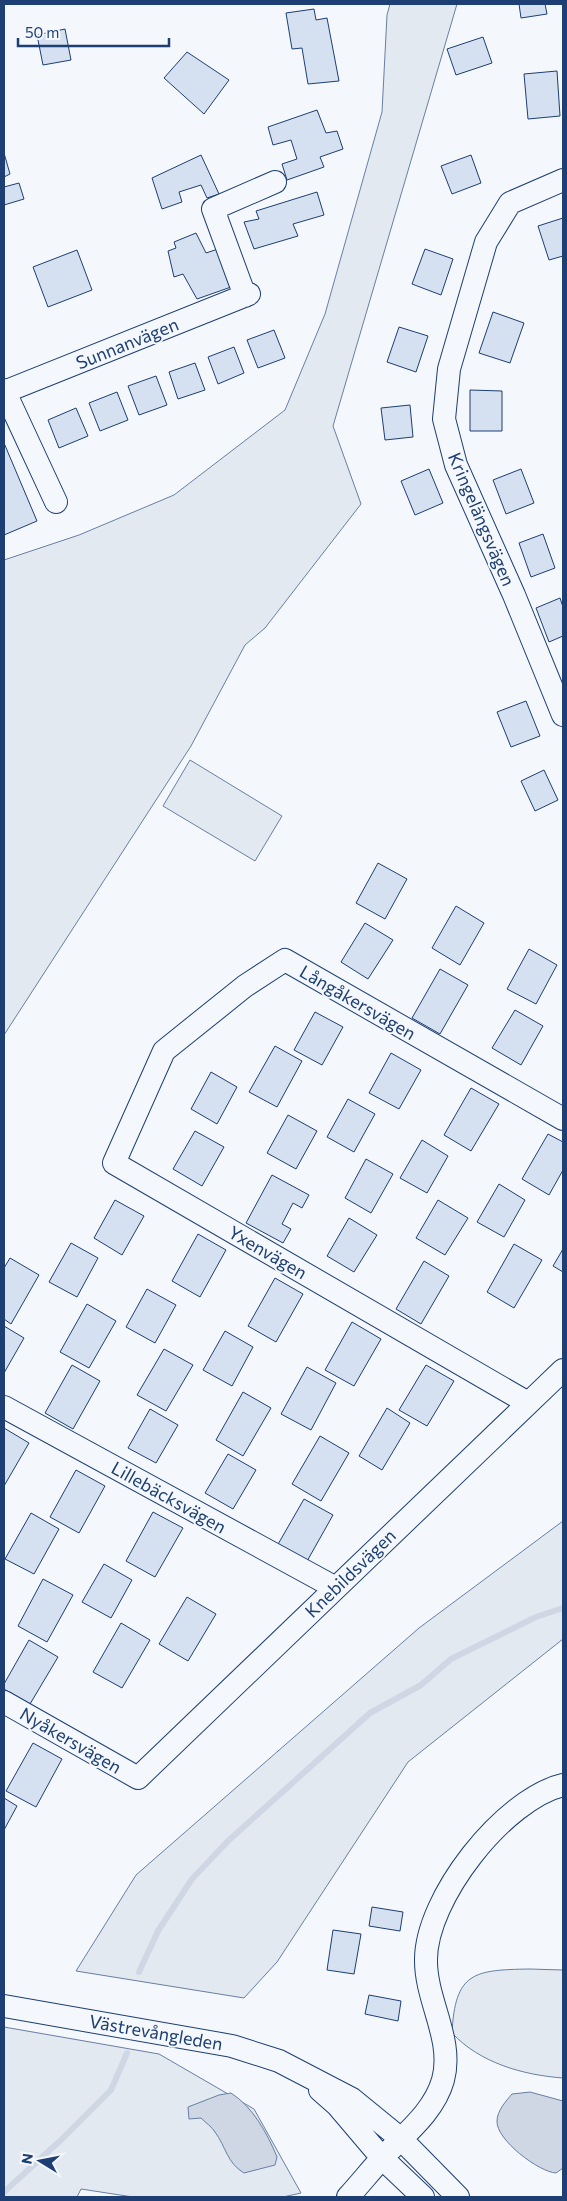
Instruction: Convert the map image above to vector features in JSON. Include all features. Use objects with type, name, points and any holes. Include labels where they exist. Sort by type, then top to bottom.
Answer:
[{"type":"street","name":"Kringelängsvägen","points":[[563,180],[510,203],[486,242],[449,368],[444,419],[456,465],[514,595],[563,716]]},
{"type":"street","name":"Sunnanvägen","points":[[4,391],[247,295],[213,209],[275,182]]},
{"type":"street","points":[[4,391],[56,502]]},
{"type":"street","name":"Långåkersvägen","points":[[164,1051],[245,986],[285,960],[563,1119]]},
{"type":"street","name":"Yxenvägen","points":[[164,1051],[114,1163],[528,1402]]},
{"type":"street","name":"Knebildsvägen","points":[[138,1778],[334,1587],[563,1370]]},
{"type":"street","name":"Lillebäcksvägen","points":[[4,1407],[334,1587]]},
{"type":"street","name":"Nyåkersvägen","points":[[4,1702],[138,1778]]},
{"type":"street","points":[[348,2197],[428,2110],[439,2093],[444,2078],[444,2041],[432,2002],[426,1960],[430,1931],[438,1907],[448,1888],[484,1840],[525,1804],[549,1788],[563,1785]]},
{"type":"street","name":"Västrevångleden","points":[[4,2006],[232,2046],[279,2061],[352,2099],[402,2139],[458,2197]]},
{"type":"street","name":"Västrevångleden","points":[[304,2074],[337,2105],[382,2158],[424,2197]]},
{"type":"shaded area","points":[[390,4],[457,4],[333,426],[361,504],[265,628],[245,645],[191,746],[4,1035],[4,560],[79,535],[174,495],[285,410],[325,314],[382,112],[387,15]]},
{"type":"shaded area","points":[[190,760],[282,816],[255,861],[163,806]]},
{"type":"shaded area","points":[[563,1521],[563,1639],[408,1762],[277,1962],[244,1998],[76,1971],[136,1875],[419,1628]]},
{"type":"shaded area","points":[[563,1970],[563,2078],[533,2074],[503,2066],[476,2052],[452,2033],[458,1997],[463,1986],[471,1978],[494,1971]]},
{"type":"shaded area","points":[[4,2027],[159,2054],[254,2109],[301,2193],[283,2197],[133,2197],[81,2189],[77,2197],[4,2197]]},
{"type":"shaded area","points":[[530,2092],[563,2101],[563,2168],[556,2173],[539,2167],[520,2154],[503,2137],[499,2129],[498,2114],[512,2094]]},
{"type":"shaded area","points":[[231,2093],[253,2113],[264,2130],[277,2157],[275,2165],[244,2173],[230,2160],[211,2127],[201,2118],[189,2119],[188,2107],[219,2095]]},
{"type":"building","points":[[519,4],[545,4],[547,14],[521,18]]},
{"type":"building","points":[[314,9],[316,20],[327,18],[339,81],[308,84],[302,48],[292,49],[286,13]]},
{"type":"building","points":[[65,29],[71,60],[43,65],[37,35]]},
{"type":"building","points":[[483,37],[492,63],[456,75],[447,49]]},
{"type":"building","points":[[187,52],[229,80],[204,114],[164,78]]},
{"type":"building","points":[[557,71],[560,116],[528,119],[524,74]]},
{"type":"building","points":[[317,110],[326,133],[337,131],[343,149],[320,157],[324,167],[287,180],[282,164],[297,159],[291,140],[273,145],[268,127]]},
{"type":"building","points":[[4,153],[10,174],[4,177]]},
{"type":"building","points":[[201,155],[219,194],[207,198],[201,185],[179,192],[182,202],[162,209],[152,178]]},
{"type":"building","points":[[471,155],[481,183],[452,194],[441,166]]},
{"type":"building","points":[[19,183],[24,199],[4,205],[4,187]]},
{"type":"building","points":[[317,192],[324,215],[293,224],[298,236],[254,249],[244,222],[259,219],[256,211]]},
{"type":"building","points":[[563,218],[563,256],[549,260],[538,226]]},
{"type":"building","points":[[196,233],[206,253],[218,249],[231,287],[197,299],[183,274],[174,277],[168,251],[176,248],[174,242]]},
{"type":"building","points":[[425,249],[453,259],[441,295],[412,284]]},
{"type":"building","points":[[77,250],[92,290],[48,307],[33,267]]},
{"type":"building","points":[[493,312],[524,323],[510,363],[479,353]]},
{"type":"building","points":[[399,327],[428,336],[416,372],[387,362]]},
{"type":"building","points":[[274,330],[285,358],[258,368],[247,340]]},
{"type":"building","points":[[234,347],[244,373],[218,384],[208,357]]},
{"type":"building","points":[[195,363],[205,390],[178,399],[169,372]]},
{"type":"building","points":[[156,376],[167,405],[139,415],[128,386]]},
{"type":"building","points":[[470,390],[502,391],[502,431],[470,431]]},
{"type":"building","points":[[117,392],[128,420],[100,431],[89,403]]},
{"type":"building","points":[[410,405],[413,437],[385,440],[381,408]]},
{"type":"building","points":[[76,408],[88,436],[59,448],[48,420]]},
{"type":"building","points":[[4,443],[37,521],[4,535]]},
{"type":"building","points":[[429,469],[443,503],[415,515],[401,481]]},
{"type":"building","points":[[521,469],[534,503],[506,514],[493,480]]},
{"type":"building","points":[[543,534],[555,568],[531,577],[519,543]]},
{"type":"building","points":[[560,598],[563,607],[563,636],[549,642],[536,608]]},
{"type":"building","points":[[526,701],[540,736],[511,747],[497,712]]},
{"type":"building","points":[[544,770],[558,800],[535,811],[521,781]]},
{"type":"building","points":[[378,863],[407,879],[385,919],[356,903]]},
{"type":"building","points":[[456,906],[484,923],[460,965],[432,948]]},
{"type":"building","points":[[365,923],[393,940],[368,979],[341,962]]},
{"type":"building","points":[[529,949],[557,965],[536,1004],[507,989]]},
{"type":"building","points":[[440,969],[468,985],[440,1034],[412,1018]]},
{"type":"building","points":[[515,1010],[543,1026],[521,1065],[492,1048]]},
{"type":"building","points":[[315,1012],[343,1027],[322,1065],[294,1050]]},
{"type":"building","points":[[275,1046],[302,1061],[277,1107],[249,1092]]},
{"type":"building","points":[[391,1053],[421,1070],[399,1109],[369,1093]]},
{"type":"building","points":[[211,1072],[237,1087],[217,1124],[191,1109]]},
{"type":"building","points":[[471,1088],[499,1104],[471,1151],[444,1135]]},
{"type":"building","points":[[348,1099],[375,1114],[354,1152],[327,1137]]},
{"type":"building","points":[[288,1115],[317,1131],[296,1169],[267,1153]]},
{"type":"building","points":[[195,1131],[224,1147],[202,1186],[173,1169]]},
{"type":"building","points":[[548,1134],[563,1142],[563,1170],[549,1195],[522,1179]]},
{"type":"building","points":[[422,1140],[448,1156],[427,1193],[400,1178]]},
{"type":"building","points":[[366,1159],[393,1174],[371,1213],[345,1198]]},
{"type":"building","points":[[272,1175],[309,1195],[302,1208],[293,1203],[282,1224],[291,1229],[283,1243],[246,1223]]},
{"type":"building","points":[[499,1184],[525,1200],[504,1237],[477,1222]]},
{"type":"building","points":[[115,1200],[144,1216],[122,1255],[94,1238]]},
{"type":"building","points":[[438,1200],[468,1218],[445,1255],[416,1238]]},
{"type":"building","points":[[349,1218],[377,1235],[354,1272],[327,1256]]},
{"type":"building","points":[[198,1234],[226,1250],[200,1297],[172,1281]]},
{"type":"building","points":[[71,1243],[98,1258],[77,1297],[49,1282]]},
{"type":"building","points":[[514,1244],[542,1260],[514,1308],[487,1292]]},
{"type":"building","points":[[563,1249],[563,1272],[553,1266]]},
{"type":"building","points":[[10,1258],[39,1275],[11,1324],[4,1319],[4,1268]]},
{"type":"building","points":[[424,1261],[449,1276],[421,1324],[396,1309]]},
{"type":"building","points":[[275,1278],[303,1294],[276,1342],[248,1326]]},
{"type":"building","points":[[147,1289],[176,1305],[155,1343],[126,1327]]},
{"type":"building","points":[[87,1304],[116,1321],[89,1368],[60,1352]]},
{"type":"building","points":[[352,1322],[381,1339],[354,1386],[325,1370]]},
{"type":"building","points":[[4,1326],[24,1338],[4,1373]]},
{"type":"building","points":[[225,1331],[253,1347],[232,1386],[203,1370]]},
{"type":"building","points":[[164,1349],[193,1365],[166,1411],[137,1395]]},
{"type":"building","points":[[72,1365],[100,1381],[73,1429],[45,1413]]},
{"type":"building","points":[[426,1365],[454,1381],[427,1426],[399,1410]]},
{"type":"building","points":[[307,1367],[336,1383],[311,1430],[281,1414]]},
{"type":"building","points":[[243,1392],[271,1408],[243,1456],[216,1440]]},
{"type":"building","points":[[387,1408],[410,1423],[382,1470],[359,1456]]},
{"type":"building","points":[[150,1409],[178,1425],[156,1463],[128,1448]]},
{"type":"building","points":[[4,1428],[29,1443],[4,1486]]},
{"type":"building","points":[[320,1436],[349,1453],[321,1501],[292,1484]]},
{"type":"building","points":[[228,1454],[256,1470],[233,1509],[205,1493]]},
{"type":"building","points":[[76,1470],[105,1486],[79,1533],[50,1517]]},
{"type":"building","points":[[304,1499],[333,1515],[306,1563],[277,1546]]},
{"type":"building","points":[[153,1512],[183,1528],[155,1577],[126,1561]]},
{"type":"building","points":[[31,1513],[59,1529],[34,1574],[5,1559]]},
{"type":"building","points":[[104,1564],[132,1580],[111,1618],[82,1602]]},
{"type":"building","points":[[43,1579],[73,1595],[47,1642],[18,1626]]},
{"type":"building","points":[[187,1597],[216,1614],[188,1661],[159,1644]]},
{"type":"building","points":[[121,1623],[150,1640],[122,1688],[93,1672]]},
{"type":"building","points":[[29,1640],[58,1657],[30,1704],[4,1689],[4,1684]]},
{"type":"building","points":[[33,1743],[62,1759],[36,1807],[6,1791]]},
{"type":"building","points":[[4,1798],[17,1806],[4,1830]]},
{"type":"building","points":[[372,1907],[403,1912],[400,1931],[369,1926]]},
{"type":"building","points":[[333,1930],[361,1934],[354,1974],[327,1970]]},
{"type":"building","points":[[369,1995],[401,2001],[398,2021],[365,2014]]},
{"type":"waterway","points":[[139,1972],[158,1931],[192,1879],[228,1841],[370,1713],[421,1685],[451,1659],[536,1617],[563,1608]]},
{"type":"waterway","points":[[4,2192],[62,2139],[111,2090],[127,2053]]}]
